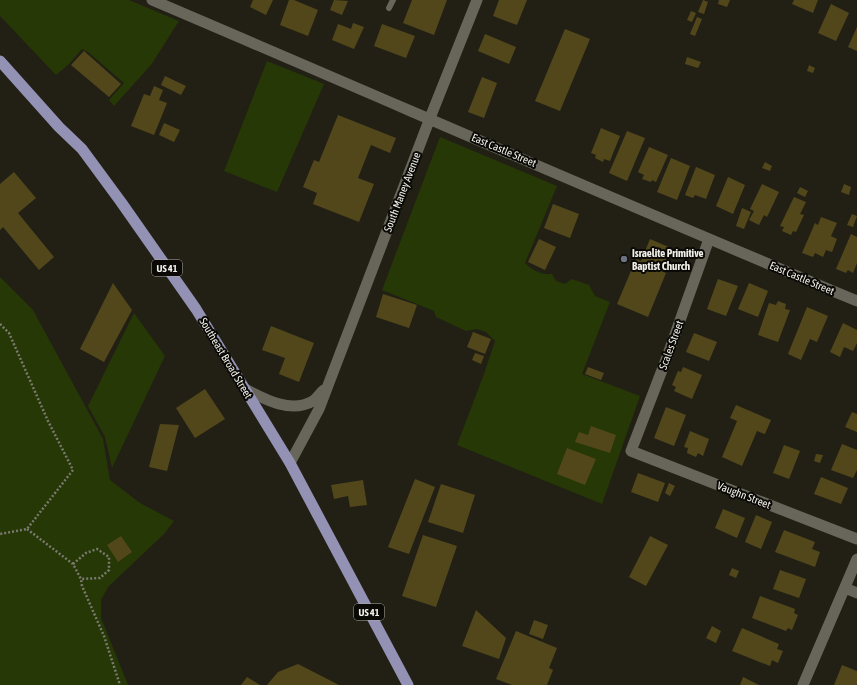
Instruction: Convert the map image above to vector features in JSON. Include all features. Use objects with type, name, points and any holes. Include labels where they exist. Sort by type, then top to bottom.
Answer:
[{"type":"main road","name":"Southeast Broad Street","points":[[0,61],[59,127],[82,149],[196,308],[290,463],[408,685]]},
{"type":"street","name":"East Castle Street","points":[[152,0],[857,301]]},
{"type":"street","name":"South Maney Avenue","points":[[290,463],[319,409],[430,118],[477,0]]},
{"type":"street","name":"Scales Street","points":[[631,451],[667,357],[709,239]]},
{"type":"street","name":"South Maney Avenue","points":[[245,389],[274,402],[290,406],[301,406],[313,400],[328,385]]},
{"type":"street","name":"Vaughn Street","points":[[631,451],[857,539]]},
{"type":"street","points":[[803,685],[857,559]]},
{"type":"street","points":[[845,588],[857,593]]},
{"type":"lane","points":[[389,8],[393,0]]},
{"type":"path","points":[[0,324],[9,333],[48,421],[73,470],[27,529],[0,534]]},
{"type":"path","points":[[27,529],[73,564],[81,579],[82,586],[104,636],[120,685]]},
{"type":"path","points":[[73,564],[86,553],[97,549],[109,557],[109,570],[100,578],[81,579]]},
{"type":"green space","points":[[0,0],[129,0],[179,21],[151,65],[114,106],[109,100],[124,83],[88,52],[82,49],[69,64],[56,75],[0,16]]},
{"type":"green space","points":[[267,61],[324,84],[277,192],[224,171]]},
{"type":"green space","points":[[440,137],[557,186],[525,263],[538,272],[552,274],[556,281],[565,284],[572,279],[589,285],[595,296],[610,302],[582,374],[640,396],[602,504],[457,445],[495,341],[486,332],[477,329],[466,331],[436,317],[434,311],[382,290]]},
{"type":"green space","points":[[0,277],[33,310],[103,439],[110,480],[140,503],[174,521],[164,534],[108,587],[101,600],[101,618],[128,685],[0,685]]},
{"type":"green space","points":[[134,313],[165,356],[112,468],[105,437],[88,406]]},
{"type":"building","points":[[253,0],[273,0],[266,15],[250,7]]},
{"type":"building","points":[[289,0],[294,0],[318,10],[308,36],[280,25]]},
{"type":"building","points":[[334,0],[348,1],[342,15],[330,10]]},
{"type":"building","points":[[412,0],[447,0],[434,35],[403,23]]},
{"type":"building","points":[[499,0],[527,0],[517,25],[493,16]]},
{"type":"building","points":[[703,0],[708,2],[704,14],[698,12]]},
{"type":"building","points":[[719,0],[730,0],[727,7],[718,4]]},
{"type":"building","points":[[794,0],[818,0],[813,13],[792,4]]},
{"type":"building","points":[[831,4],[849,13],[836,41],[818,33]]},
{"type":"building","points":[[691,11],[696,13],[692,22],[687,20]]},
{"type":"building","points":[[697,17],[702,19],[695,36],[690,34]]},
{"type":"building","points":[[353,23],[364,27],[354,49],[332,40],[338,24],[351,29]]},
{"type":"building","points":[[382,24],[415,36],[406,58],[374,46]]},
{"type":"building","points":[[857,27],[857,51],[848,47]]},
{"type":"building","points":[[565,29],[590,39],[560,111],[535,101]]},
{"type":"building","points":[[485,34],[516,47],[509,64],[478,51]]},
{"type":"building","points":[[84,51],[121,84],[109,97],[71,65]]},
{"type":"building","points":[[687,57],[701,62],[698,68],[685,64]]},
{"type":"building","points":[[809,65],[815,68],[813,73],[807,71]]},
{"type":"building","points":[[165,76],[186,86],[181,95],[161,85]]},
{"type":"building","points":[[482,77],[497,83],[484,118],[468,112]]},
{"type":"building","points":[[154,86],[163,90],[159,100],[167,103],[154,135],[131,126],[144,94],[150,96]]},
{"type":"building","points":[[338,115],[396,138],[390,153],[371,145],[358,178],[374,184],[359,222],[313,204],[317,193],[303,187],[314,160],[319,162]]},
{"type":"building","points":[[164,123],[180,130],[174,142],[159,135]]},
{"type":"building","points":[[601,128],[620,136],[610,161],[604,159],[603,162],[595,158],[596,155],[591,153]]},
{"type":"building","points":[[627,131],[645,138],[627,181],[609,173]]},
{"type":"building","points":[[649,147],[668,155],[656,182],[642,179],[644,175],[638,172]]},
{"type":"building","points":[[671,158],[690,166],[677,200],[657,192]]},
{"type":"building","points":[[765,162],[772,166],[770,171],[762,168]]},
{"type":"building","points":[[696,167],[715,175],[706,199],[695,195],[693,198],[685,195]]},
{"type":"building","points":[[14,172],[36,198],[18,213],[54,257],[39,270],[3,227],[0,230],[0,184]]},
{"type":"building","points":[[728,177],[745,185],[733,214],[716,206]]},
{"type":"building","points":[[762,184],[779,192],[767,217],[764,215],[759,225],[749,220],[754,211],[750,209]]},
{"type":"building","points":[[844,184],[851,187],[849,195],[841,192]]},
{"type":"building","points":[[800,187],[808,191],[805,197],[797,193]]},
{"type":"building","points":[[794,197],[806,202],[800,214],[804,215],[796,232],[793,231],[791,235],[782,231],[784,227],[780,226]]},
{"type":"building","points":[[553,204],[579,214],[570,238],[544,228]]},
{"type":"building","points":[[742,208],[751,212],[744,229],[736,226]]},
{"type":"building","points":[[852,214],[857,216],[853,227],[847,225]]},
{"type":"building","points":[[821,217],[837,223],[831,236],[837,239],[832,252],[826,250],[823,257],[815,253],[813,257],[802,253],[815,223],[818,225]]},
{"type":"building","points":[[851,234],[857,237],[857,263],[853,273],[848,270],[846,273],[836,269]]},
{"type":"building","points":[[539,239],[556,247],[545,270],[528,262]]},
{"type":"building","points":[[650,239],[671,248],[661,271],[666,273],[648,317],[617,304],[636,259],[641,261]]},
{"type":"building","points":[[718,279],[738,286],[726,316],[707,309]]},
{"type":"building","points":[[113,283],[132,310],[104,362],[80,349]]},
{"type":"building","points":[[749,283],[768,291],[758,317],[738,309]]},
{"type":"building","points":[[383,294],[417,305],[409,328],[376,317]]},
{"type":"building","points":[[778,301],[786,304],[785,309],[790,310],[778,342],[758,335],[769,303],[776,305]]},
{"type":"building","points":[[807,307],[828,316],[817,342],[810,339],[801,360],[788,354]]},
{"type":"building","points":[[843,323],[857,330],[857,343],[853,351],[844,347],[840,357],[830,352]]},
{"type":"building","points":[[271,326],[314,343],[299,382],[279,374],[285,358],[262,350]]},
{"type":"building","points":[[473,332],[491,339],[485,354],[467,347]]},
{"type":"building","points":[[694,333],[717,342],[709,361],[686,352]]},
{"type":"building","points":[[475,353],[484,356],[481,364],[472,360]]},
{"type":"building","points":[[588,367],[604,373],[601,380],[585,374]]},
{"type":"building","points":[[683,367],[702,375],[692,399],[674,391],[676,387],[672,385],[678,371],[681,372]]},
{"type":"building","points":[[205,389],[225,419],[195,438],[176,408]]},
{"type":"building","points":[[736,405],[771,420],[765,434],[757,431],[742,466],[722,457],[737,421],[730,418]]},
{"type":"building","points":[[666,407],[686,415],[674,446],[654,438]]},
{"type":"building","points":[[852,412],[857,414],[857,432],[845,427]]},
{"type":"building","points":[[160,424],[179,425],[167,471],[149,467]]},
{"type":"building","points":[[591,426],[616,435],[610,453],[575,442],[579,432],[588,435]]},
{"type":"building","points":[[690,431],[709,439],[703,456],[698,453],[696,457],[687,453],[688,448],[684,447]]},
{"type":"building","points":[[842,444],[857,450],[857,470],[853,478],[831,470]]},
{"type":"building","points":[[784,445],[800,451],[789,479],[773,473]]},
{"type":"building","points":[[567,448],[596,459],[585,485],[557,474]]},
{"type":"building","points":[[816,454],[823,455],[820,463],[814,461]]},
{"type":"building","points":[[638,473],[665,483],[658,502],[631,492]]},
{"type":"building","points":[[821,477],[848,488],[841,504],[814,494]]},
{"type":"building","points":[[415,479],[435,487],[409,554],[388,547]]},
{"type":"building","points":[[363,480],[367,505],[350,507],[348,496],[334,499],[331,485]]},
{"type":"building","points":[[669,483],[675,486],[670,496],[665,493]]},
{"type":"building","points":[[441,484],[475,495],[463,533],[428,522]]},
{"type":"building","points":[[723,509],[745,518],[737,538],[715,528]]},
{"type":"building","points":[[756,515],[772,522],[761,549],[745,542]]},
{"type":"building","points":[[784,530],[815,542],[812,549],[820,552],[815,567],[775,552]]},
{"type":"building","points":[[423,535],[457,546],[436,607],[402,596]]},
{"type":"building","points":[[121,536],[132,552],[118,562],[107,545]]},
{"type":"building","points":[[650,536],[668,545],[646,586],[629,577]]},
{"type":"building","points":[[732,568],[739,571],[736,578],[729,575]]},
{"type":"building","points":[[780,570],[806,579],[799,598],[773,589]]},
{"type":"building","points":[[760,596],[795,609],[794,613],[798,615],[792,630],[788,628],[786,631],[752,618]]},
{"type":"building","points":[[476,610],[506,638],[499,659],[462,646]]},
{"type":"building","points":[[534,620],[548,625],[543,639],[529,634]]},
{"type":"building","points":[[712,626],[721,631],[716,643],[706,638]]},
{"type":"building","points":[[742,628],[779,644],[777,649],[783,651],[778,663],[772,660],[770,666],[732,651]]},
{"type":"building","points":[[516,631],[557,648],[549,668],[553,670],[547,685],[512,685],[496,679]]},
{"type":"building","points":[[298,664],[339,685],[267,685],[278,672]]},
{"type":"building","points":[[842,665],[857,671],[857,685],[834,685]]},
{"type":"building","points":[[247,677],[260,685],[241,685]]},
{"type":"building","points":[[743,677],[759,685],[740,685]]},
{"type":"place","name":"Israelite Primitive Baptist Church","points":[[624,259]]}]
